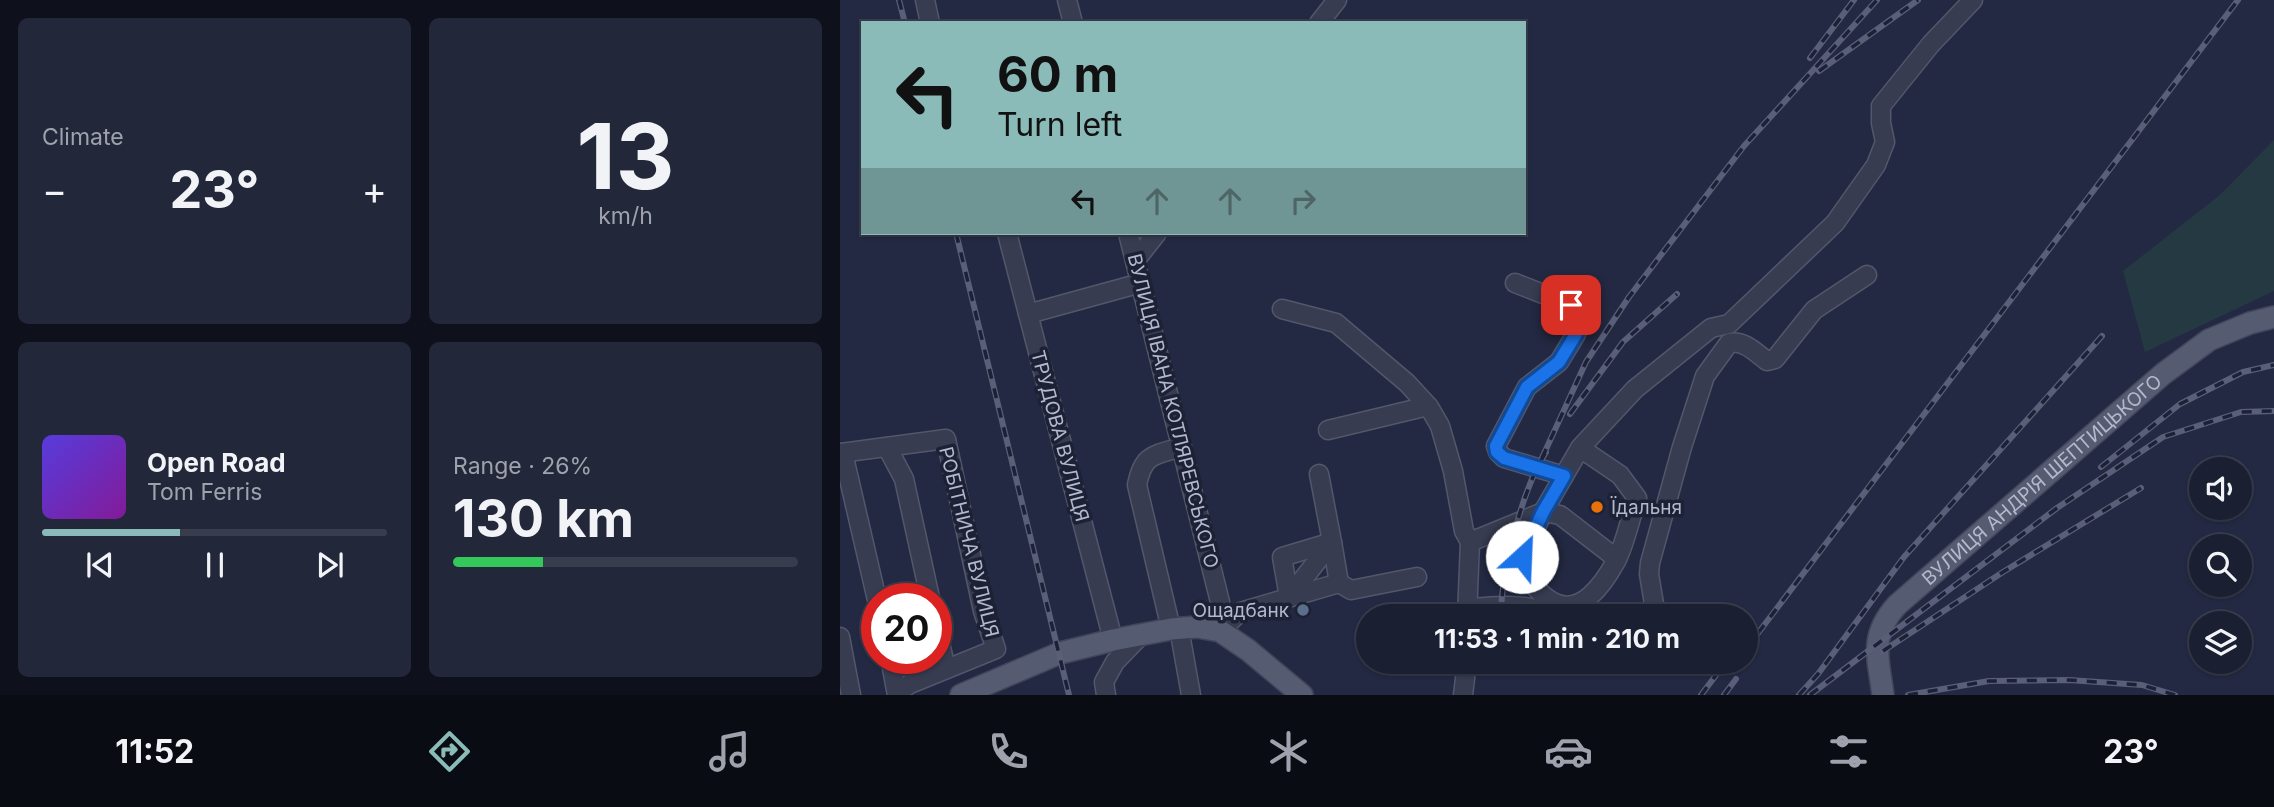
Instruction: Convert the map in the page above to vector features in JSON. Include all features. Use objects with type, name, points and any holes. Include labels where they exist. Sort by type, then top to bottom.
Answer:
[{"type":"main road","name":"ВУЛИЦЯ АНДРІЯ ШЕПТИЦЬКОГО","points":[[1883,695],[1878,654],[1879,631],[1886,617],[1897,605],[2163,374],[2209,340],[2250,323],[2274,317]]},
{"type":"main road","points":[[961,695],[1060,653],[1142,634],[1197,627],[1220,631],[1248,650],[1302,695]]},
{"type":"street","points":[[925,0],[930,21]]},
{"type":"street","points":[[1067,0],[1072,21]]},
{"type":"street","points":[[1321,21],[1338,0]]},
{"type":"street","points":[[1580,448],[1620,475],[1637,498],[1618,559],[1591,595],[1576,606],[1568,607],[1556,604],[1539,593],[1529,580],[1522,557],[1543,512],[1580,448],[1635,388],[1711,328],[1729,324],[1835,223],[1876,165],[1885,142],[1881,107],[1931,44],[1973,0]]},
{"type":"street","name":"ТРУДОВА ВУЛИЦЯ","points":[[1008,235],[1113,640]]},
{"type":"street","name":"ВУЛИЦЯ ІВАНА КОТЛЯРЕВСЬКОГО","points":[[1128,235],[1220,602],[1220,631]]},
{"type":"street","points":[[1135,261],[1155,235]]},
{"type":"street","points":[[1654,604],[1650,563],[1705,376],[1729,344],[1736,342],[1745,345],[1767,361],[1775,359],[1814,310],[1867,275]]},
{"type":"street","points":[[1028,314],[1141,283]]},
{"type":"street","points":[[1515,283],[1571,305],[1576,310],[1578,323],[1576,334],[1559,362],[1527,387],[1496,446],[1497,452],[1504,458],[1564,476]]},
{"type":"street","points":[[1282,309],[1336,323],[1408,383],[1429,406],[1440,426],[1453,471],[1464,531],[1470,542],[1467,604]]},
{"type":"street","points":[[1328,430],[1429,406]]},
{"type":"street","name":"РОБІТНИЧА ВУЛИЦЯ","points":[[873,583],[842,453],[946,439],[983,611],[996,649],[952,667]]},
{"type":"street","points":[[887,447],[904,479],[927,583]]},
{"type":"street","points":[[1182,447],[1149,457],[1143,464],[1137,485],[1191,695]]},
{"type":"street","points":[[1319,474],[1339,583]]},
{"type":"street","points":[[1470,542],[1543,512],[1560,515],[1618,559]]},
{"type":"street","points":[[1289,597],[1332,542]]},
{"type":"street","points":[[1289,597],[1283,557],[1332,542]]},
{"type":"street","points":[[1220,631],[1240,612],[1339,583],[1351,590],[1417,577]]},
{"type":"street","points":[[1107,695],[1104,682],[1115,662],[1142,634]]},
{"type":"street","points":[[840,637],[851,695]]},
{"type":"street","name":"РОБІТНИЧА ВУЛИЦЯ","points":[[893,674],[897,694],[911,684],[934,674]]},
{"type":"street","points":[[1463,695],[1466,674]]},
{"type":"shaded area","points":[[2274,140],[2274,291],[2145,352],[2123,271],[2220,195]]},
{"type":"railway","points":[[899,0],[904,21]]},
{"type":"railway","points":[[1810,58],[1854,0]]},
{"type":"railway","points":[[1542,458],[1586,362],[1629,297],[1744,146],[1877,0]]},
{"type":"railway","points":[[1819,71],[1918,0]]},
{"type":"railway","points":[[1758,633],[2238,0]]},
{"type":"railway","points":[[956,235],[1069,695]]},
{"type":"railway","points":[[1570,414],[1623,342],[1677,294]]},
{"type":"railway","points":[[1799,695],[1818,674],[1904,557],[2102,336]]},
{"type":"railway","points":[[2101,467],[2180,404],[2243,372],[2274,365]]},
{"type":"railway","points":[[1810,695],[2057,508],[2163,437],[2241,412],[2274,411]]},
{"type":"railway","points":[[1502,604],[1514,532],[1529,487],[1546,452]]},
{"type":"railway","points":[[1883,651],[2003,572],[2141,488]]},
{"type":"railway","points":[[1701,695],[1717,674]]},
{"type":"railway","points":[[1724,695],[1736,679]]},
{"type":"railway","points":[[1908,695],[1989,681],[2069,680],[2142,685],[2175,695]]},
{"type":"place","name":"Їдальня","points":[[1597,507]]},
{"type":"place","name":"Ощадбанк","points":[[1303,610]]},
{"type":"route","points":[[1522,557],[1564,476],[1504,458],[1497,452],[1496,446],[1527,387],[1559,362],[1576,334],[1576,310],[1571,305]]}]
